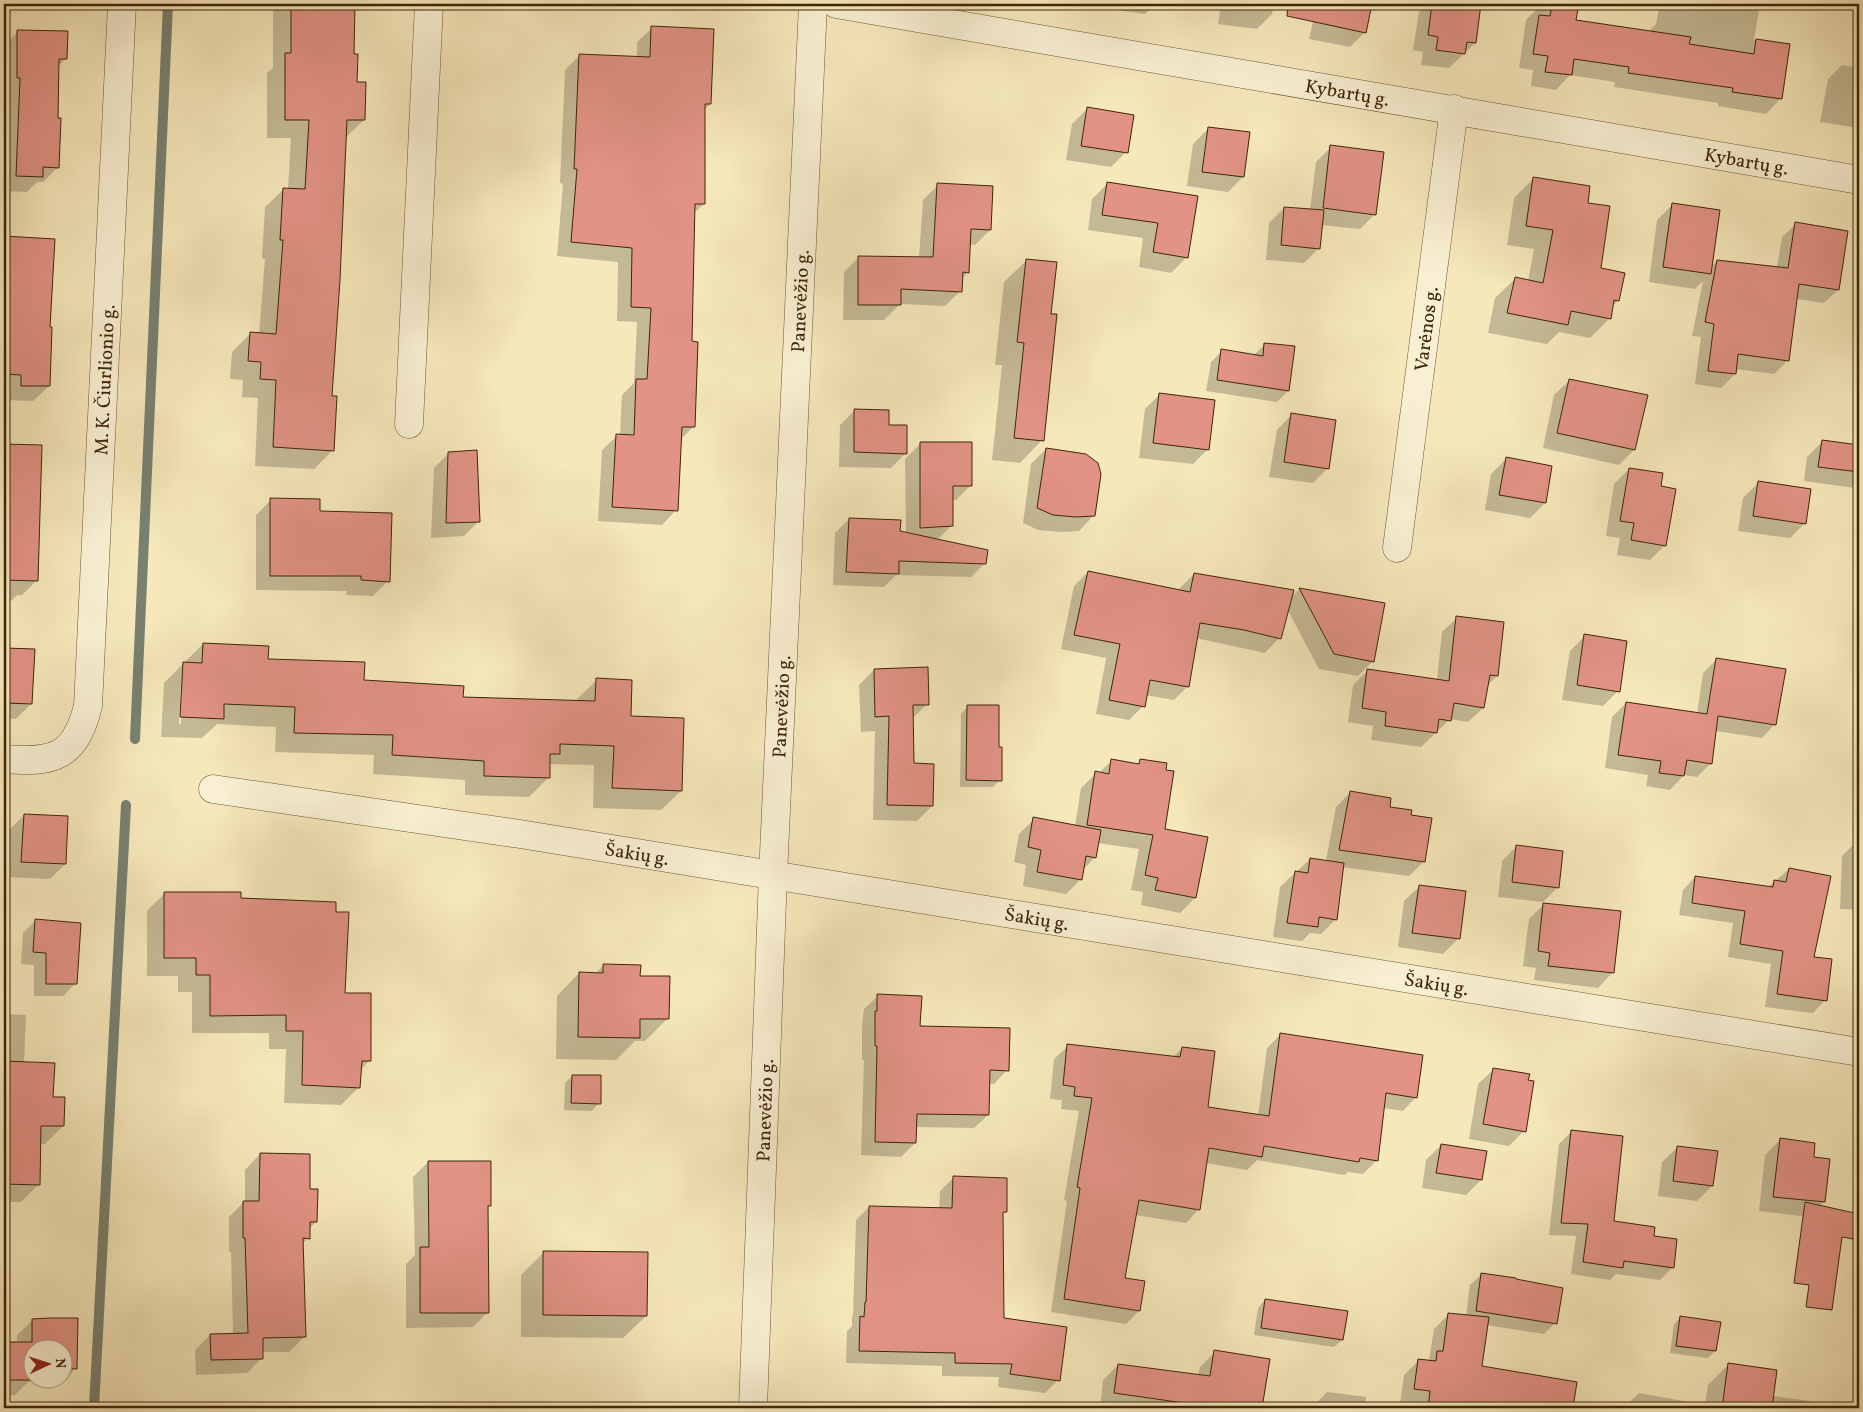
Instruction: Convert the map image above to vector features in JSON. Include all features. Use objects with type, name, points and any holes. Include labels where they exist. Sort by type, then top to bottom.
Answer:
[{"type":"street","name":"M. K. Čiurlionio g.","points":[[4,759],[41,760],[67,749],[76,739],[84,724],[88,706],[122,4]]},
{"type":"street","points":[[409,424],[429,4]]},
{"type":"street","name":"Panevėžio g.","points":[[753,1408],[773,875],[813,4]]},
{"type":"street","name":"Kybartų g.","points":[[836,4],[1859,180]]},
{"type":"street","name":"Varėnos g.","points":[[1397,548],[1454,109]]},
{"type":"street","name":"Šakių g.","points":[[213,789],[520,834],[1859,1052]]},
{"type":"building","points":[[291,4],[355,4],[354,54],[358,54],[357,82],[366,82],[365,120],[347,120],[340,280],[332,396],[337,396],[334,451],[273,447],[276,380],[260,379],[261,362],[248,361],[250,332],[276,334],[283,240],[280,240],[283,188],[305,189],[309,120],[285,120],[285,53],[291,53]]},
{"type":"building","points":[[1288,4],[1372,4],[1366,33],[1287,16]]},
{"type":"building","points":[[1432,4],[1481,4],[1476,43],[1467,42],[1465,54],[1436,50],[1438,37],[1428,35]]},
{"type":"building","points":[[1552,5],[1578,9],[1576,20],[1691,37],[1689,44],[1754,54],[1756,39],[1790,44],[1782,99],[1732,92],[1733,88],[1628,73],[1629,67],[1574,59],[1572,75],[1545,72],[1548,56],[1533,54],[1539,15],[1550,16]]},
{"type":"building","points":[[651,26],[714,29],[711,104],[705,104],[705,204],[695,204],[692,341],[698,342],[695,427],[682,427],[678,511],[612,507],[616,434],[634,435],[636,379],[647,379],[651,308],[631,307],[632,248],[571,242],[577,169],[574,169],[579,54],[650,57]]},
{"type":"building","points":[[17,30],[68,31],[67,59],[59,59],[58,118],[61,118],[59,168],[43,167],[43,177],[16,176],[20,78],[17,78]]},
{"type":"building","points":[[1087,107],[1134,115],[1128,153],[1081,146]]},
{"type":"building","points":[[1208,127],[1250,132],[1244,177],[1202,172]]},
{"type":"building","points":[[1330,145],[1384,152],[1376,215],[1323,208]]},
{"type":"building","points":[[1533,177],[1590,186],[1588,203],[1610,206],[1601,268],[1625,273],[1619,301],[1614,300],[1611,319],[1571,311],[1568,325],[1507,313],[1515,277],[1543,283],[1553,230],[1526,226]]},
{"type":"building","points":[[1107,182],[1198,196],[1188,258],[1153,252],[1158,223],[1102,215]]},
{"type":"building","points":[[937,183],[993,186],[991,230],[971,229],[969,273],[963,272],[962,292],[901,289],[901,305],[858,305],[858,256],[933,257]]},
{"type":"building","points":[[1672,203],[1720,210],[1711,274],[1663,267]]},
{"type":"building","points":[[1284,207],[1324,210],[1320,249],[1281,245]]},
{"type":"building","points":[[1795,222],[1848,231],[1839,290],[1799,284],[1789,361],[1738,354],[1736,374],[1708,371],[1714,324],[1705,322],[1717,260],[1788,268]]},
{"type":"building","points":[[4,236],[55,239],[50,327],[52,327],[50,386],[21,386],[21,375],[4,374]]},
{"type":"building","points":[[1026,259],[1057,262],[1051,314],[1057,314],[1044,441],[1014,438],[1024,343],[1017,342]]},
{"type":"building","points":[[1264,343],[1295,346],[1289,391],[1217,380],[1221,349],[1263,356]]},
{"type":"building","points":[[1569,379],[1648,395],[1635,450],[1557,433]]},
{"type":"building","points":[[1159,393],[1215,400],[1209,450],[1153,443]]},
{"type":"building","points":[[854,409],[889,410],[889,425],[907,425],[907,454],[854,452]]},
{"type":"building","points":[[1291,413],[1336,420],[1329,469],[1284,462]]},
{"type":"building","points":[[1822,440],[1859,445],[1859,472],[1818,467]]},
{"type":"building","points":[[920,442],[972,442],[972,486],[953,486],[953,526],[920,528]]},
{"type":"building","points":[[4,444],[42,445],[38,581],[4,580]]},
{"type":"building","points":[[1046,448],[1086,454],[1098,463],[1101,474],[1095,516],[1053,515],[1037,508]]},
{"type":"building","points":[[477,450],[480,522],[446,523],[448,452]]},
{"type":"building","points":[[1506,457],[1552,466],[1546,503],[1499,495]]},
{"type":"building","points":[[1629,468],[1663,473],[1661,486],[1676,489],[1666,546],[1631,540],[1634,523],[1620,521]]},
{"type":"building","points":[[1758,481],[1811,489],[1806,524],[1753,516]]},
{"type":"building","points":[[270,498],[320,499],[320,511],[392,513],[390,582],[361,580],[361,576],[270,576]]},
{"type":"building","points":[[849,518],[901,520],[900,531],[988,550],[986,564],[899,561],[899,574],[846,572]]},
{"type":"building","points":[[1088,571],[1190,592],[1194,573],[1294,590],[1281,639],[1244,630],[1200,623],[1189,687],[1150,680],[1145,707],[1109,700],[1120,644],[1074,635]]},
{"type":"building","points":[[1299,588],[1385,603],[1374,662],[1334,654]]},
{"type":"building","points":[[1456,616],[1504,622],[1498,676],[1490,675],[1484,708],[1454,703],[1451,721],[1439,719],[1437,733],[1385,726],[1386,712],[1362,708],[1367,669],[1449,681]]},
{"type":"building","points":[[1584,634],[1627,641],[1620,692],[1577,685]]},
{"type":"building","points":[[203,643],[269,646],[268,659],[365,662],[364,680],[464,686],[463,697],[595,701],[596,678],[632,680],[631,716],[684,718],[682,791],[612,788],[614,746],[560,744],[560,754],[550,754],[550,778],[484,776],[484,761],[392,755],[393,735],[294,733],[295,707],[224,704],[224,719],[180,717],[183,662],[202,663]]},
{"type":"building","points":[[4,648],[35,649],[32,704],[4,703]]},
{"type":"building","points":[[1716,658],[1786,669],[1776,725],[1718,716],[1712,764],[1687,760],[1684,776],[1659,773],[1661,761],[1618,755],[1626,702],[1707,714]]},
{"type":"building","points":[[928,667],[929,705],[913,705],[914,763],[934,764],[933,806],[887,805],[889,716],[875,717],[874,669]]},
{"type":"building","points":[[967,705],[999,705],[999,747],[1002,747],[1002,781],[966,780]]},
{"type":"building","points":[[1111,759],[1139,764],[1140,759],[1167,763],[1166,770],[1174,771],[1165,829],[1208,837],[1196,898],[1155,890],[1158,878],[1145,875],[1153,835],[1087,825],[1095,771],[1109,774]]},
{"type":"building","points":[[1350,791],[1391,798],[1390,807],[1412,810],[1411,815],[1432,818],[1425,862],[1339,850]]},
{"type":"building","points":[[24,814],[68,816],[66,864],[21,862]]},
{"type":"building","points":[[1033,817],[1101,830],[1096,858],[1086,856],[1082,880],[1037,872],[1041,850],[1028,847]]},
{"type":"building","points":[[1516,845],[1563,851],[1559,888],[1512,882]]},
{"type":"building","points":[[1310,858],[1344,863],[1337,920],[1319,917],[1318,927],[1287,923],[1295,871],[1308,873]]},
{"type":"building","points":[[1789,868],[1831,876],[1814,957],[1832,959],[1827,1001],[1777,994],[1783,951],[1740,944],[1745,911],[1692,903],[1695,876],[1773,887],[1774,880],[1786,882]]},
{"type":"building","points":[[1419,885],[1466,891],[1460,939],[1412,933]]},
{"type":"building","points":[[164,892],[241,892],[241,898],[336,902],[336,912],[349,912],[345,993],[371,993],[371,1061],[362,1061],[360,1088],[302,1085],[303,1031],[286,1031],[286,1015],[210,1016],[210,975],[196,975],[196,958],[164,958]]},
{"type":"building","points":[[1543,903],[1621,911],[1614,973],[1548,966],[1550,953],[1538,951]]},
{"type":"building","points":[[35,919],[81,923],[77,984],[46,984],[46,953],[33,952]]},
{"type":"building","points":[[603,964],[641,965],[640,976],[670,976],[669,1019],[640,1019],[640,1038],[578,1037],[579,972],[603,973]]},
{"type":"building","points":[[877,994],[922,996],[920,1026],[1010,1028],[1009,1071],[990,1070],[989,1115],[917,1114],[916,1143],[875,1142],[877,1046],[875,1046],[875,1011],[877,1011]]},
{"type":"building","points":[[1280,1033],[1423,1055],[1417,1098],[1386,1093],[1378,1161],[1360,1158],[1359,1162],[1264,1146],[1262,1157],[1209,1148],[1200,1210],[1139,1200],[1125,1278],[1145,1281],[1140,1311],[1064,1299],[1080,1188],[1077,1187],[1092,1098],[1074,1096],[1075,1087],[1063,1085],[1067,1044],[1180,1057],[1182,1047],[1215,1051],[1208,1107],[1269,1116]]},
{"type":"building","points":[[4,1061],[55,1063],[53,1097],[65,1097],[64,1126],[41,1126],[40,1185],[4,1184]]},
{"type":"building","points":[[1493,1068],[1530,1074],[1528,1080],[1534,1081],[1526,1132],[1483,1124]]},
{"type":"building","points":[[572,1075],[601,1075],[601,1104],[571,1103]]},
{"type":"building","points":[[1571,1130],[1623,1136],[1614,1221],[1655,1227],[1654,1236],[1677,1239],[1674,1268],[1624,1261],[1623,1268],[1583,1262],[1588,1224],[1561,1223]]},
{"type":"building","points":[[1780,1138],[1815,1143],[1814,1157],[1830,1159],[1825,1202],[1773,1197]]},
{"type":"building","points":[[1441,1144],[1487,1151],[1482,1180],[1436,1173]]},
{"type":"building","points":[[1677,1146],[1718,1151],[1713,1186],[1673,1181]]},
{"type":"building","points":[[260,1153],[310,1154],[310,1189],[318,1189],[317,1222],[310,1222],[310,1239],[303,1238],[306,1337],[263,1338],[263,1359],[211,1360],[210,1334],[248,1333],[243,1201],[259,1201]]},
{"type":"building","points":[[428,1161],[491,1161],[491,1206],[488,1206],[489,1313],[420,1313],[420,1247],[429,1247]]},
{"type":"building","points":[[953,1176],[1007,1178],[1007,1212],[1003,1212],[1004,1318],[1067,1327],[1060,1381],[1010,1374],[1012,1364],[955,1363],[955,1353],[859,1351],[860,1316],[864,1317],[866,1302],[869,1206],[952,1208]]},
{"type":"building","points":[[1805,1202],[1859,1214],[1859,1240],[1842,1237],[1832,1310],[1806,1307],[1809,1285],[1794,1283]]},
{"type":"building","points":[[543,1251],[648,1252],[647,1316],[543,1315]]},
{"type":"building","points":[[1481,1273],[1563,1288],[1557,1324],[1476,1311]]},
{"type":"building","points":[[1265,1299],[1348,1311],[1343,1340],[1261,1328]]},
{"type":"building","points":[[1448,1313],[1489,1317],[1482,1366],[1577,1382],[1573,1408],[1428,1408],[1430,1391],[1414,1389],[1418,1359],[1436,1361],[1437,1351],[1443,1351]]},
{"type":"building","points":[[1680,1316],[1721,1322],[1716,1351],[1676,1346]]},
{"type":"building","points":[[78,1318],[77,1369],[72,1369],[72,1340],[32,1340],[32,1319]]},
{"type":"building","points":[[4,1342],[22,1342],[22,1380],[4,1380]]},
{"type":"building","points":[[1214,1350],[1270,1359],[1262,1408],[1205,1408],[1205,1406],[1114,1393],[1118,1364],[1210,1376]]},
{"type":"building","points":[[1728,1363],[1777,1370],[1772,1408],[1722,1408]]},
{"type":"waterway","points":[[135,739],[168,4]]},
{"type":"waterway","points":[[94,1408],[126,805]]}]
